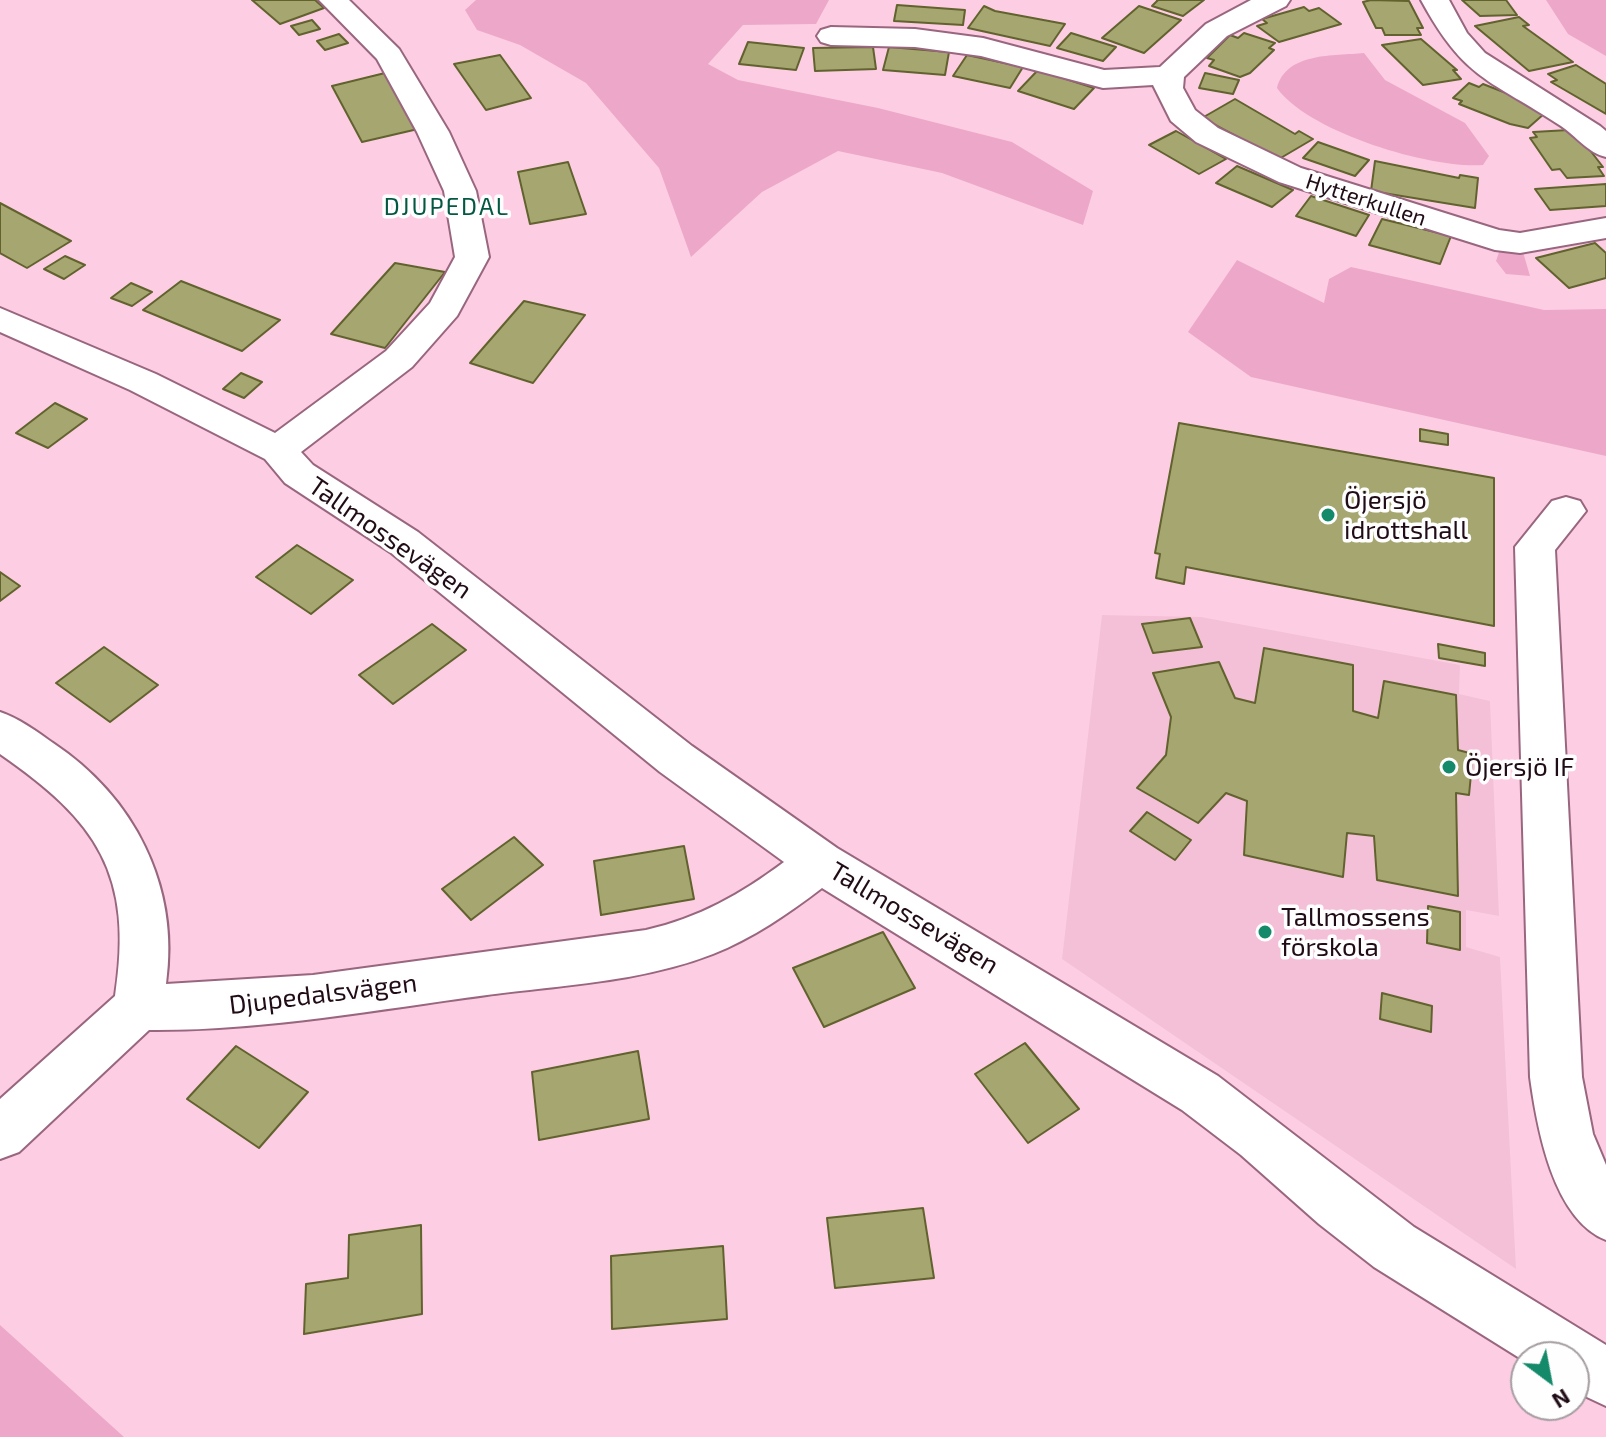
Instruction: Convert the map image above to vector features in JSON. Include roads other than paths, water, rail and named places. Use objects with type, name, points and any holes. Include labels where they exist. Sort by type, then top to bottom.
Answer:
[{"type":"street","points":[[278,450],[399,359],[445,308],[472,257],[460,191],[433,132],[389,55],[333,0]]},
{"type":"street","points":[[831,36],[915,38],[983,47],[1103,79],[1169,75],[1211,31],[1233,16],[1276,0]]},
{"type":"street","points":[[1435,0],[1460,44],[1480,63],[1575,119],[1606,148]]},
{"type":"street","name":"Hytterkullen","points":[[1169,75],[1168,88],[1182,115],[1207,135],[1290,175],[1495,240],[1520,243],[1606,228]]},
{"type":"street","name":"Tallmossevägen","points":[[0,319],[143,382],[278,450],[299,474],[404,542],[676,759],[820,862],[1200,1093],[1260,1137],[1338,1205],[1394,1247],[1546,1341]]},
{"type":"street","points":[[1566,511],[1535,547],[1556,1077],[1565,1139],[1582,1179],[1606,1213]]},
{"type":"street","points":[[0,730],[78,786],[108,820],[128,852],[144,918],[146,963],[138,1007],[0,1134]]},
{"type":"street","name":"Djupedalsvägen","points":[[138,1007],[196,1009],[265,1004],[624,955],[697,938],[764,903],[820,862]]},
{"type":"place","name":"Öjersjö idrottshall","points":[[1328,515]]},
{"type":"place","name":"Öjersjö IF","points":[[1449,767]]},
{"type":"place","name":"Tallmossens förskola","points":[[1265,932]]},
{"type":"district","name":"DJUPEDAL","points":[[447,207]]}]
